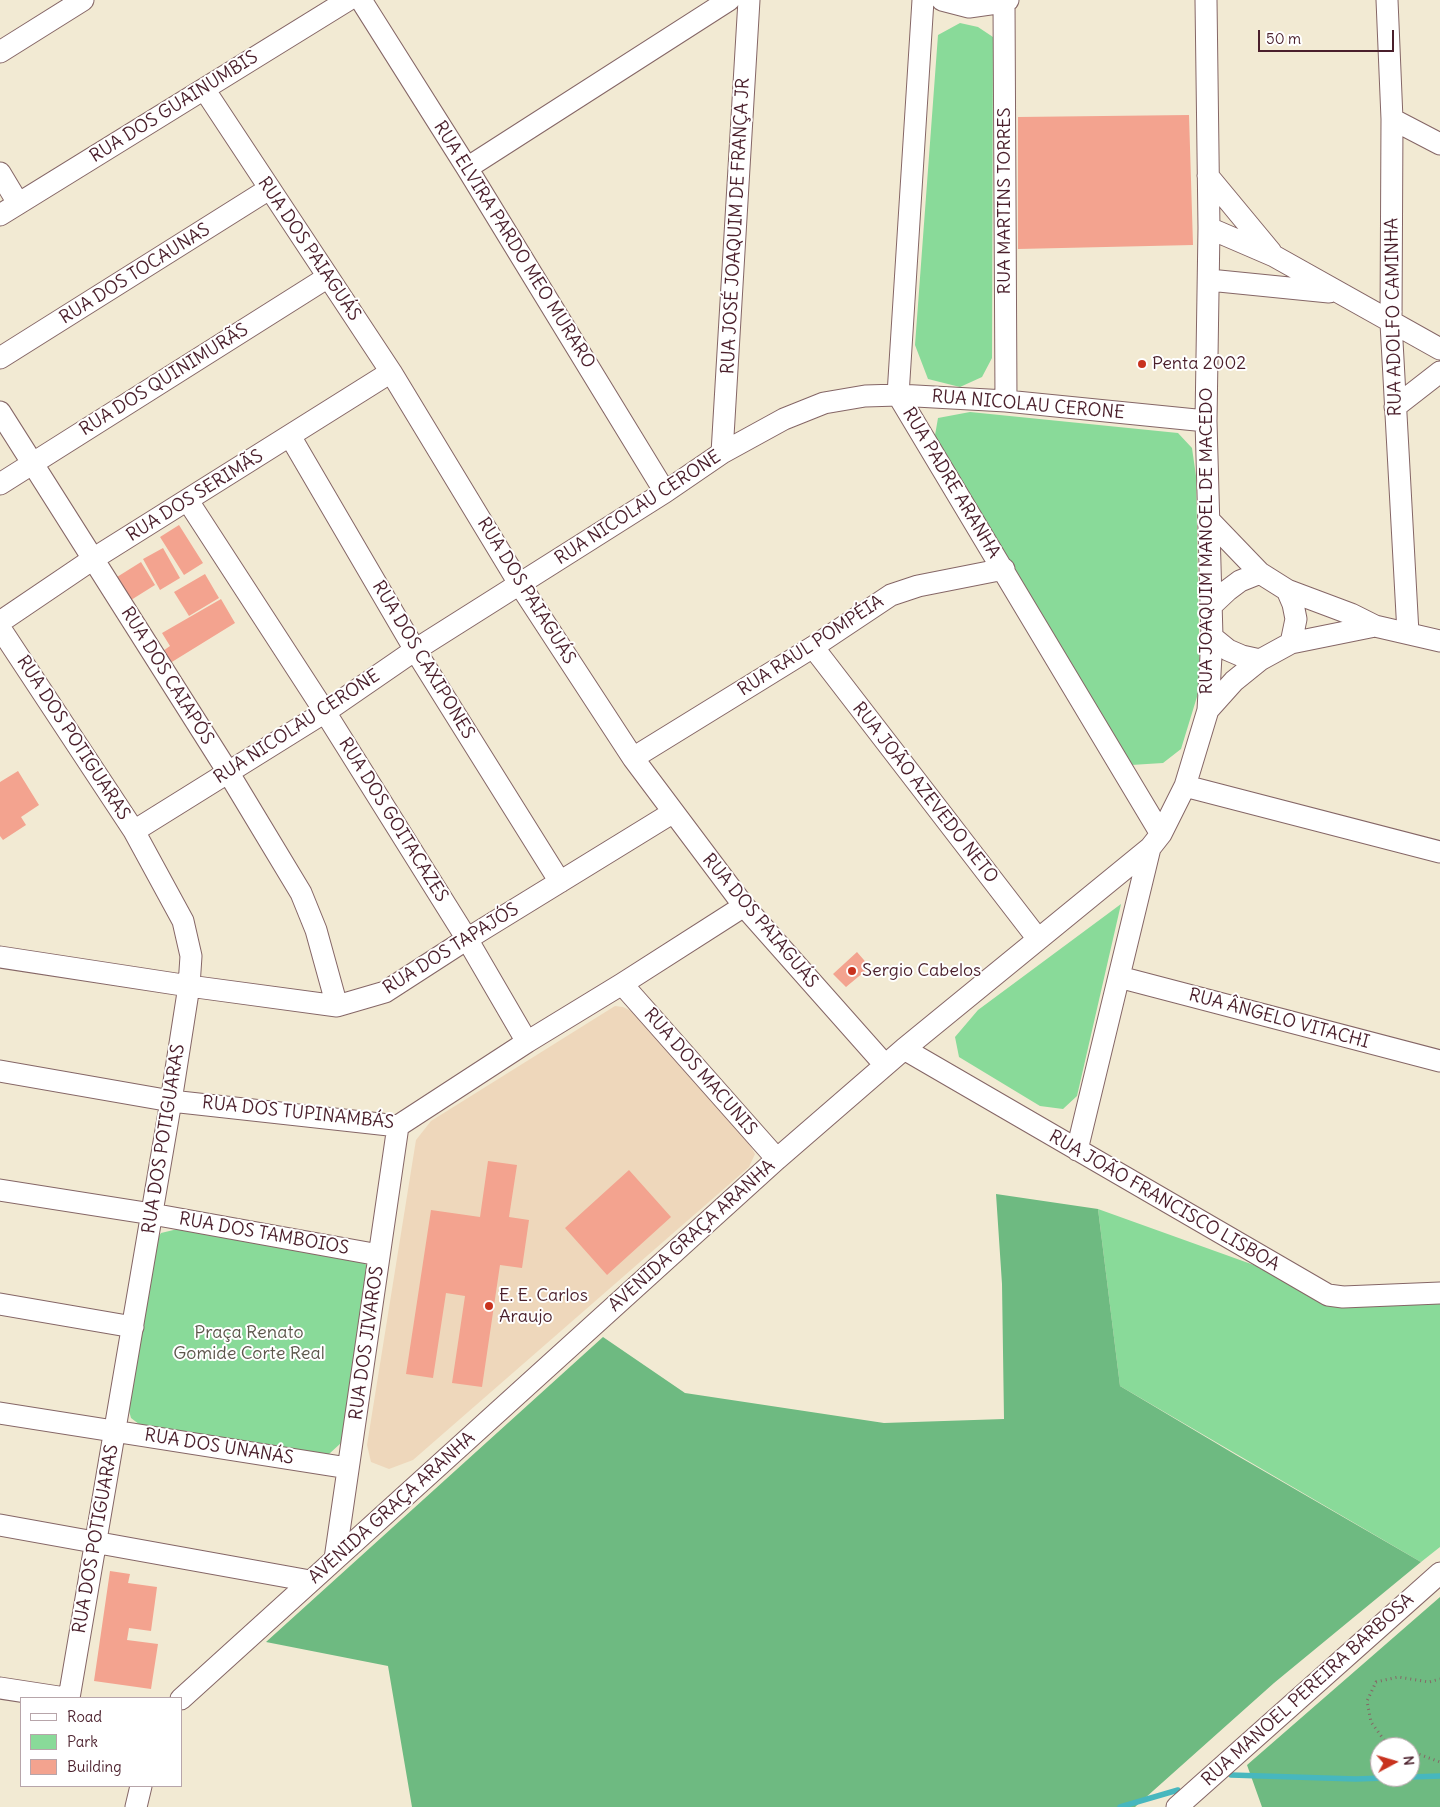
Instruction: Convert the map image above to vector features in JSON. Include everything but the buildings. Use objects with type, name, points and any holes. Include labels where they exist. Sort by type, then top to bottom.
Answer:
[{"type":"street","points":[[0,52],[83,0]]},
{"type":"street","name":"RUA DOS GUAINUMBIS","points":[[0,215],[348,0]]},
{"type":"street","name":"RUA ELVIRA PARDO MEO MURARO","points":[[361,0],[467,168],[665,492]]},
{"type":"street","points":[[467,168],[729,0]]},
{"type":"street","name":"RUA JOSÉ JOAQUIM DE FRANÇA JR","points":[[722,453],[749,0]]},
{"type":"street","name":"RUA PADRE ARANHA","points":[[924,0],[898,395],[1004,569],[1155,841]]},
{"type":"street","points":[[942,0],[968,7],[1006,1]]},
{"type":"street","name":"RUA JOAQUIM MANOEL DE MACEDO","points":[[1077,1150],[1118,977],[1155,841],[1185,786],[1208,710],[1212,638],[1206,421],[1209,228],[1206,0]]},
{"type":"street","name":"RUA ADOLFO CAMINHA","points":[[1387,0],[1392,119],[1391,323],[1408,634]]},
{"type":"street","name":"RUA MARTINS TORRES","points":[[1006,1],[1006,400]]},
{"type":"street","name":"RUA DOS PAIAGUÁS","points":[[204,89],[391,372],[520,585],[633,758],[672,813],[744,906],[886,1065]]},
{"type":"street","points":[[1392,119],[1440,144]]},
{"type":"street","points":[[0,173],[18,203]]},
{"type":"street","points":[[1208,176],[1274,256]]},
{"type":"street","name":"RUA DOS TOCAUNAS","points":[[0,358],[269,189]]},
{"type":"street","points":[[1209,228],[1274,256],[1440,349]]},
{"type":"street","name":"RUA DOS QUINIMURÃS","points":[[0,484],[328,277]]},
{"type":"street","points":[[1209,280],[1337,292]]},
{"type":"street","name":"RUA DOS SERIMÃS","points":[[0,622],[93,559],[391,372]]},
{"type":"street","points":[[1395,407],[1440,372]]},
{"type":"street","name":"RUA NICOLAU CERONE","points":[[134,831],[325,712],[415,650],[665,492],[722,453],[784,419],[824,403],[865,396],[898,395],[1006,400],[1206,421]]},
{"type":"street","name":"RUA DOS CAIAPÓS","points":[[0,412],[228,772],[301,893],[316,930],[337,1006]]},
{"type":"street","name":"RUA DOS CAXIPONES","points":[[290,436],[415,650],[560,882]]},
{"type":"street","name":"RUA DOS GOITACAZES","points":[[188,501],[325,712],[467,939],[527,1042]]},
{"type":"street","points":[[1209,520],[1260,573],[1287,590],[1351,614],[1374,626],[1440,641]]},
{"type":"street","name":"RUA RAUL POMPÉIA","points":[[633,758],[813,647],[891,595],[918,586],[1004,569]]},
{"type":"street","points":[[1211,606],[1240,581],[1260,573]]},
{"type":"street","points":[[1287,590],[1293,604],[1296,619],[1291,643]]},
{"type":"street","points":[[1208,710],[1234,681],[1260,660],[1291,643],[1374,626]]},
{"type":"street","name":"RUA DOS POTIGUARAS","points":[[0,628],[134,831],[183,921],[190,956],[188,986],[171,1100],[69,1697]]},
{"type":"street","points":[[1212,638],[1228,650],[1242,656],[1260,660]]},
{"type":"street","name":"RUA JOÃO AZEVEDO NETO","points":[[813,647],[1038,939]]},
{"type":"street","points":[[1185,786],[1440,852]]},
{"type":"street","name":"RUA DOS TAPAJÓS","points":[[0,957],[188,986],[337,1006],[386,992],[467,939],[672,813]]},
{"type":"street","name":"AVENIDA GRAÇA ARANHA","points":[[182,1698],[777,1159],[904,1049],[1155,841]]},
{"type":"street","name":"RUA DOS TUPINAMBÁS","points":[[0,1071],[171,1100],[398,1126],[527,1042],[744,906]]},
{"type":"street","name":"RUA ÂNGELO VITACHI","points":[[1118,977],[1440,1061]]},
{"type":"street","name":"RUA DOS MACUNIS","points":[[622,984],[777,1159]]},
{"type":"street","name":"RUA JOÃO FRANCISCO LISBOA","points":[[904,1049],[1328,1295],[1343,1297],[1440,1293]]},
{"type":"street","name":"RUA DOS JIVAROS","points":[[335,1559],[398,1126]]},
{"type":"street","name":"RUA DOS TAMBOIOS","points":[[0,1190],[152,1214],[379,1255]]},
{"type":"street","points":[[0,1304],[133,1327]]},
{"type":"street","name":"RUA DOS UNANÁS","points":[[0,1413],[348,1468]]},
{"type":"street","points":[[0,1525],[310,1581]]},
{"type":"street","name":"RUA MANOEL PEREIRA BARBOSA","points":[[1176,1807],[1440,1573]]},
{"type":"street","points":[[0,1688],[58,1697]]},
{"type":"street","points":[[136,1807],[141,1787]]},
{"type":"path","points":[[1382,1737],[1371,1722],[1367,1701],[1376,1682],[1398,1677],[1429,1682],[1440,1679]]},
{"type":"path","points":[[1420,1755],[1440,1762]]},
{"type":"shaded area","name":"E. E. Carlos Araujo","points":[[615,1006],[623,1007],[633,1012],[747,1140],[755,1154],[749,1167],[413,1460],[389,1469],[371,1462],[367,1445],[416,1140],[431,1121]]},
{"type":"green space","points":[[960,23],[978,27],[993,37],[992,358],[982,377],[960,387],[928,379],[915,345],[938,35]]},
{"type":"green space","points":[[970,412],[1178,433],[1192,448],[1196,476],[1200,687],[1181,749],[1163,763],[1131,765],[934,441],[938,418]]},
{"type":"green space","points":[[1121,904],[1077,1096],[1063,1109],[1040,1106],[959,1057],[955,1037],[978,1010]]},
{"type":"green space","points":[[996,1194],[1098,1209],[1120,1386],[1421,1562],[1274,1683],[1135,1807],[412,1807],[388,1666],[266,1642],[603,1337],[685,1393],[884,1423],[1004,1419],[1002,1284]]},
{"type":"green space","points":[[1098,1209],[1343,1297],[1440,1293],[1440,1547],[1421,1562],[1120,1386]]},
{"type":"green space","name":"Praça Renato Gomide Corte Real","points":[[186,1227],[360,1260],[369,1267],[341,1443],[329,1454],[311,1459],[148,1431],[131,1418],[126,1400],[152,1247],[161,1233]]},
{"type":"green space","points":[[1440,1597],[1440,1807],[1262,1807],[1247,1765]]},
{"type":"waterway","points":[[1231,1775],[1356,1779],[1440,1776]]},
{"type":"waterway","points":[[1120,1807],[1178,1790]]},
{"type":"place","name":"Penta 2002","points":[[1142,364]]},
{"type":"place","name":"Sergio Cabelos","points":[[852,971]]},
{"type":"place","name":"E. E. Carlos Araujo","points":[[489,1306]]}]
